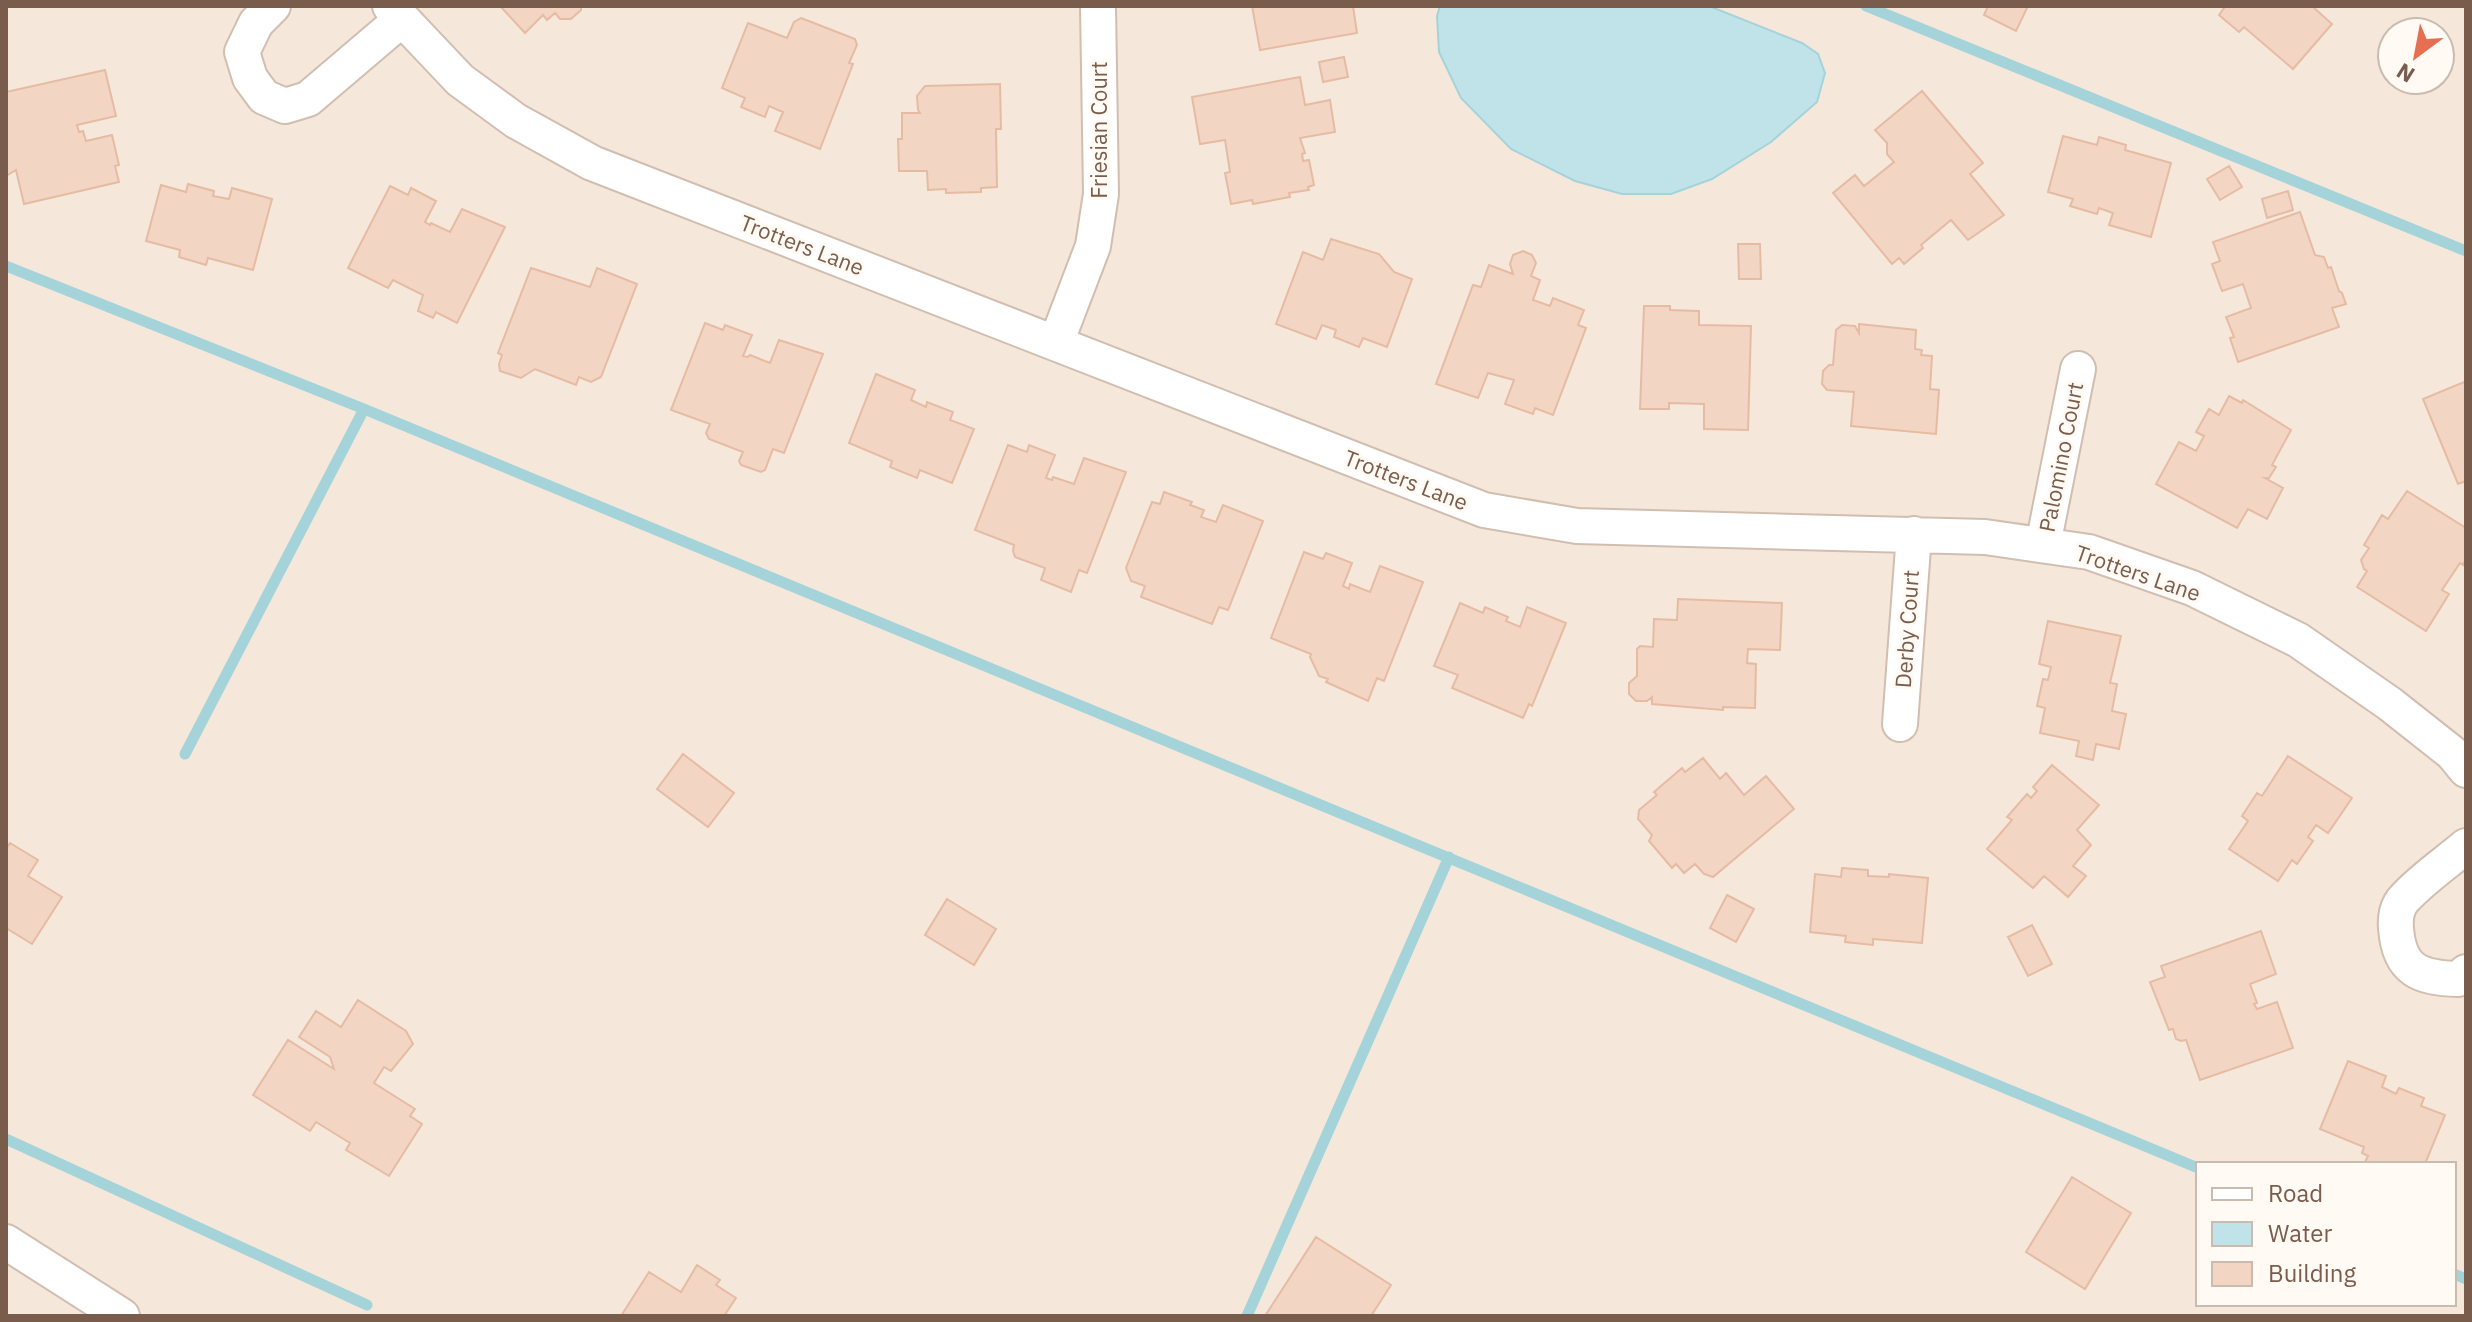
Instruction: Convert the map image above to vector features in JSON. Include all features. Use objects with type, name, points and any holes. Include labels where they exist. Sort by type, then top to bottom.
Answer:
[{"type":"street","points":[[273,6],[256,23],[242,52],[250,78],[264,97],[285,106],[308,99],[396,12]]},
{"type":"street","name":"Friesian Court","points":[[1056,343],[1093,246],[1101,194],[1098,6]]},
{"type":"street","name":"Trotters Lane","points":[[396,12],[460,80],[516,121],[592,163],[1484,510],[1577,526],[1985,537],[2089,552],[2192,588],[2298,640],[2390,704],[2452,753],[2466,770]]},
{"type":"street","name":"Palomino Court","points":[[2043,545],[2078,369]]},
{"type":"street","name":"Derby Court","points":[[1900,724],[1914,534]]},
{"type":"street","points":[[2466,846],[2402,901],[2395,919],[2397,949],[2409,966],[2433,979],[2458,979],[2466,972]]},
{"type":"street","points":[[6,1242],[122,1316]]},
{"type":"shaded area","points":[[6,6],[2466,6],[2466,1316],[6,1316]]},
{"type":"water","points":[[1440,6],[1709,6],[1802,43],[1818,54],[1825,73],[1817,102],[1771,142],[1712,179],[1671,194],[1622,194],[1575,181],[1511,149],[1461,98],[1439,52],[1437,16]]},
{"type":"building","points":[[500,6],[581,6],[581,10],[571,19],[560,19],[555,13],[547,20],[543,15],[525,33]]},
{"type":"building","points":[[1252,6],[1353,6],[1357,33],[1260,50]]},
{"type":"building","points":[[1988,6],[2028,6],[2016,31],[1984,15]]},
{"type":"building","points":[[2222,6],[2312,6],[2332,24],[2293,69],[2244,27],[2239,32],[2219,15],[2224,8]]},
{"type":"building","points":[[801,18],[855,39],[857,45],[849,63],[853,64],[820,149],[775,131],[783,112],[769,106],[765,117],[741,107],[745,98],[722,88],[748,23],[787,38],[794,22]]},
{"type":"building","points":[[1344,57],[1348,77],[1323,82],[1319,62]]},
{"type":"building","points":[[105,70],[116,116],[77,125],[86,141],[112,135],[119,165],[115,166],[119,182],[24,204],[16,170],[6,176],[6,92]]},
{"type":"building","points":[[1300,77],[1305,105],[1330,100],[1335,132],[1300,138],[1305,153],[1302,154],[1303,161],[1309,160],[1314,185],[1308,187],[1309,190],[1289,193],[1290,197],[1253,204],[1252,200],[1231,204],[1225,173],[1230,172],[1225,140],[1200,144],[1192,97]]},
{"type":"building","points":[[1000,84],[1001,129],[996,129],[997,187],[981,188],[981,192],[946,193],[946,189],[928,190],[927,171],[899,171],[898,139],[902,139],[902,113],[920,113],[917,96],[925,86]]},
{"type":"building","points":[[1922,91],[1983,163],[1970,174],[2004,215],[1968,240],[1951,220],[1904,264],[1899,258],[1892,264],[1833,193],[1855,175],[1864,186],[1894,162],[1887,154],[1887,143],[1875,130]]},
{"type":"building","points":[[2063,136],[2097,145],[2099,137],[2126,145],[2125,150],[2171,163],[2151,237],[2109,225],[2113,213],[2099,208],[2097,214],[2070,206],[2073,199],[2048,192]]},
{"type":"building","points":[[2229,166],[2242,187],[2220,200],[2207,179]]},
{"type":"building","points":[[188,184],[214,191],[213,196],[229,199],[232,188],[272,199],[253,270],[208,258],[206,265],[179,257],[180,250],[146,241],[161,185],[186,192]]},
{"type":"building","points":[[390,186],[408,195],[411,188],[436,201],[425,222],[430,225],[450,232],[462,209],[505,227],[457,323],[436,312],[433,318],[418,311],[423,295],[393,280],[388,288],[348,268]]},
{"type":"building","points":[[2288,191],[2293,210],[2267,218],[2262,199]]},
{"type":"building","points":[[2300,212],[2315,255],[2324,257],[2328,268],[2331,267],[2346,304],[2332,308],[2339,327],[2238,362],[2230,338],[2234,337],[2226,317],[2251,308],[2243,284],[2222,291],[2212,264],[2220,261],[2213,242]]},
{"type":"building","points":[[1331,239],[1379,254],[1394,272],[1412,279],[1387,347],[1363,338],[1359,347],[1334,337],[1336,330],[1322,325],[1316,339],[1276,324],[1303,252],[1323,260]]},
{"type":"building","points":[[1738,244],[1760,244],[1761,279],[1739,279]]},
{"type":"building","points":[[1523,251],[1532,255],[1536,263],[1531,276],[1540,280],[1533,300],[1550,306],[1553,298],[1584,310],[1578,325],[1586,328],[1553,415],[1535,408],[1533,414],[1505,404],[1514,380],[1488,373],[1478,398],[1436,384],[1473,285],[1481,287],[1489,265],[1513,274],[1510,264],[1513,255]]},
{"type":"building","points":[[531,268],[590,287],[597,268],[637,284],[601,377],[591,382],[579,377],[576,385],[535,369],[521,378],[500,371],[502,355],[498,353]]},
{"type":"building","points":[[1644,306],[1699,311],[1699,325],[1751,326],[1748,430],[1704,429],[1704,404],[1669,403],[1669,409],[1640,409]]},
{"type":"building","points":[[705,323],[723,330],[725,325],[752,335],[743,356],[750,355],[770,363],[779,340],[823,354],[784,453],[773,449],[765,470],[761,472],[741,465],[739,461],[743,452],[709,439],[706,433],[710,424],[671,410]]},
{"type":"building","points":[[1859,324],[1916,330],[1915,349],[1922,350],[1921,355],[1932,356],[1930,389],[1939,390],[1936,434],[1851,426],[1854,392],[1827,390],[1822,384],[1823,371],[1833,365],[1836,330],[1842,325],[1855,326],[1859,333]]},
{"type":"building","points":[[876,374],[915,390],[911,400],[926,407],[927,402],[953,412],[950,420],[974,429],[952,483],[920,470],[917,478],[890,467],[892,461],[849,443]]},
{"type":"building","points":[[2464,382],[2466,481],[2458,484],[2423,399]]},
{"type":"building","points":[[2229,396],[2242,403],[2243,400],[2291,430],[2272,465],[2276,467],[2269,478],[2265,478],[2283,488],[2267,519],[2248,509],[2237,528],[2156,484],[2179,442],[2196,451],[2204,436],[2196,432],[2209,409],[2219,415]]},
{"type":"building","points":[[1008,445],[1027,452],[1029,445],[1055,455],[1046,478],[1052,480],[1053,477],[1074,484],[1084,458],[1126,472],[1087,573],[1079,570],[1071,592],[1041,580],[1045,568],[1015,557],[1014,545],[975,530]]},
{"type":"building","points":[[2407,491],[2466,528],[2466,559],[2442,590],[2449,594],[2426,631],[2357,587],[2367,571],[2361,560],[2369,548],[2364,545],[2382,515],[2388,519]]},
{"type":"building","points":[[1164,492],[1192,502],[1190,505],[1204,510],[1201,517],[1216,522],[1223,505],[1263,521],[1228,610],[1219,607],[1212,624],[1141,597],[1145,586],[1131,581],[1126,568],[1152,502],[1160,504]]},
{"type":"building","points":[[1304,552],[1323,559],[1326,553],[1352,563],[1343,586],[1349,589],[1350,584],[1370,592],[1380,566],[1423,582],[1384,681],[1377,678],[1368,701],[1326,682],[1328,679],[1319,676],[1311,654],[1271,638]]},
{"type":"building","points":[[1678,599],[1782,603],[1780,650],[1748,649],[1747,663],[1756,664],[1755,708],[1723,707],[1723,710],[1652,704],[1652,697],[1647,701],[1636,701],[1629,694],[1629,683],[1637,676],[1637,649],[1640,646],[1653,647],[1654,619],[1677,620]]},
{"type":"building","points":[[1460,603],[1483,613],[1485,607],[1508,617],[1506,621],[1520,627],[1527,607],[1566,623],[1532,706],[1529,704],[1523,718],[1452,688],[1458,675],[1434,666]]},
{"type":"building","points":[[2048,621],[2121,636],[2110,683],[2117,684],[2112,711],[2126,714],[2119,749],[2096,744],[2093,760],[2076,756],[2079,741],[2040,733],[2045,708],[2037,706],[2043,679],[2048,680],[2051,667],[2039,664]]},
{"type":"building","points":[[683,754],[734,793],[708,827],[657,789]]},
{"type":"building","points":[[2288,756],[2352,798],[2328,833],[2316,825],[2308,837],[2313,841],[2297,864],[2292,860],[2278,881],[2229,849],[2248,821],[2242,816],[2257,793],[2262,796]]},
{"type":"building","points":[[1703,758],[1720,779],[1726,773],[1744,795],[1766,776],[1794,809],[1713,877],[1704,874],[1695,864],[1684,873],[1676,864],[1672,868],[1649,841],[1652,835],[1638,819],[1639,810],[1657,795],[1654,792],[1682,768],[1685,772]]},
{"type":"building","points":[[2052,765],[2099,805],[2077,830],[2091,845],[2073,866],[2086,876],[2068,897],[2044,876],[2033,888],[1987,849],[2012,820],[2007,817],[2027,794],[2031,798],[2037,791],[2033,787]]},
{"type":"building","points":[[10,843],[38,860],[28,876],[62,897],[32,944],[6,928],[6,849]]},
{"type":"building","points":[[1842,868],[1868,870],[1868,876],[1889,877],[1889,874],[1928,878],[1922,943],[1873,939],[1873,945],[1845,942],[1846,936],[1810,932],[1815,874],[1841,877]]},
{"type":"building","points":[[1727,895],[1754,909],[1736,942],[1710,928]]},
{"type":"building","points":[[947,899],[996,929],[974,965],[925,935]]},
{"type":"building","points":[[2032,925],[2052,964],[2028,976],[2008,937]]},
{"type":"building","points":[[2261,931],[2276,974],[2250,984],[2257,1003],[2254,1004],[2257,1009],[2277,1002],[2293,1048],[2200,1080],[2186,1040],[2176,1039],[2173,1029],[2169,1030],[2150,982],[2165,977],[2161,966]]},
{"type":"building","points":[[358,1000],[406,1031],[413,1044],[391,1071],[384,1067],[374,1083],[415,1109],[410,1116],[422,1124],[389,1176],[346,1150],[350,1143],[316,1122],[310,1131],[253,1095],[288,1040],[334,1069],[330,1057],[299,1037],[316,1011],[341,1027]]},
{"type":"building","points":[[2348,1061],[2386,1076],[2382,1087],[2396,1094],[2399,1088],[2424,1098],[2421,1106],[2445,1115],[2426,1162],[2365,1162],[2368,1156],[2362,1153],[2364,1147],[2320,1129]]},
{"type":"building","points":[[2072,1177],[2131,1213],[2085,1289],[2026,1252]]},
{"type":"building","points":[[1316,1237],[1391,1285],[1371,1316],[1265,1316]]},
{"type":"building","points":[[697,1265],[720,1280],[716,1285],[736,1298],[724,1316],[621,1316],[649,1272],[681,1292]]},
{"type":"waterway","points":[[1866,6],[2466,251]]},
{"type":"waterway","points":[[6,266],[364,409],[2196,1167]]},
{"type":"waterway","points":[[185,754],[364,409]]},
{"type":"waterway","points":[[1247,1316],[1449,857]]},
{"type":"waterway","points":[[6,1139],[367,1305]]},
{"type":"waterway","points":[[2456,1275],[2466,1279]]}]
